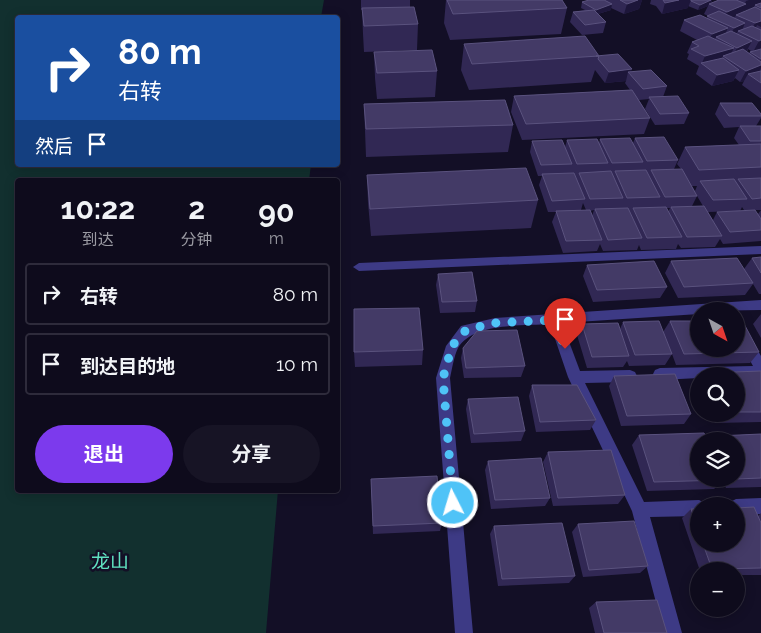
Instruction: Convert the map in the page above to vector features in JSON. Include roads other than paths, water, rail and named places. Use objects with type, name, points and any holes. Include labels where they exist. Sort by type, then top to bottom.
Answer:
[{"type":"street","points":[[359,267],[761,250]]},
{"type":"street","points":[[745,306],[761,304]]},
{"type":"street","points":[[464,633],[443,378],[452,346],[466,330],[494,323],[690,311]]},
{"type":"street","points":[[555,320],[575,377],[640,510],[673,633]]},
{"type":"street","points":[[575,377],[761,370],[745,340]]},
{"type":"street","points":[[745,507],[761,506]]},
{"type":"street","points":[[640,510],[690,508]]},
{"type":"park label","name":"龙山","points":[[110,561]]}]
